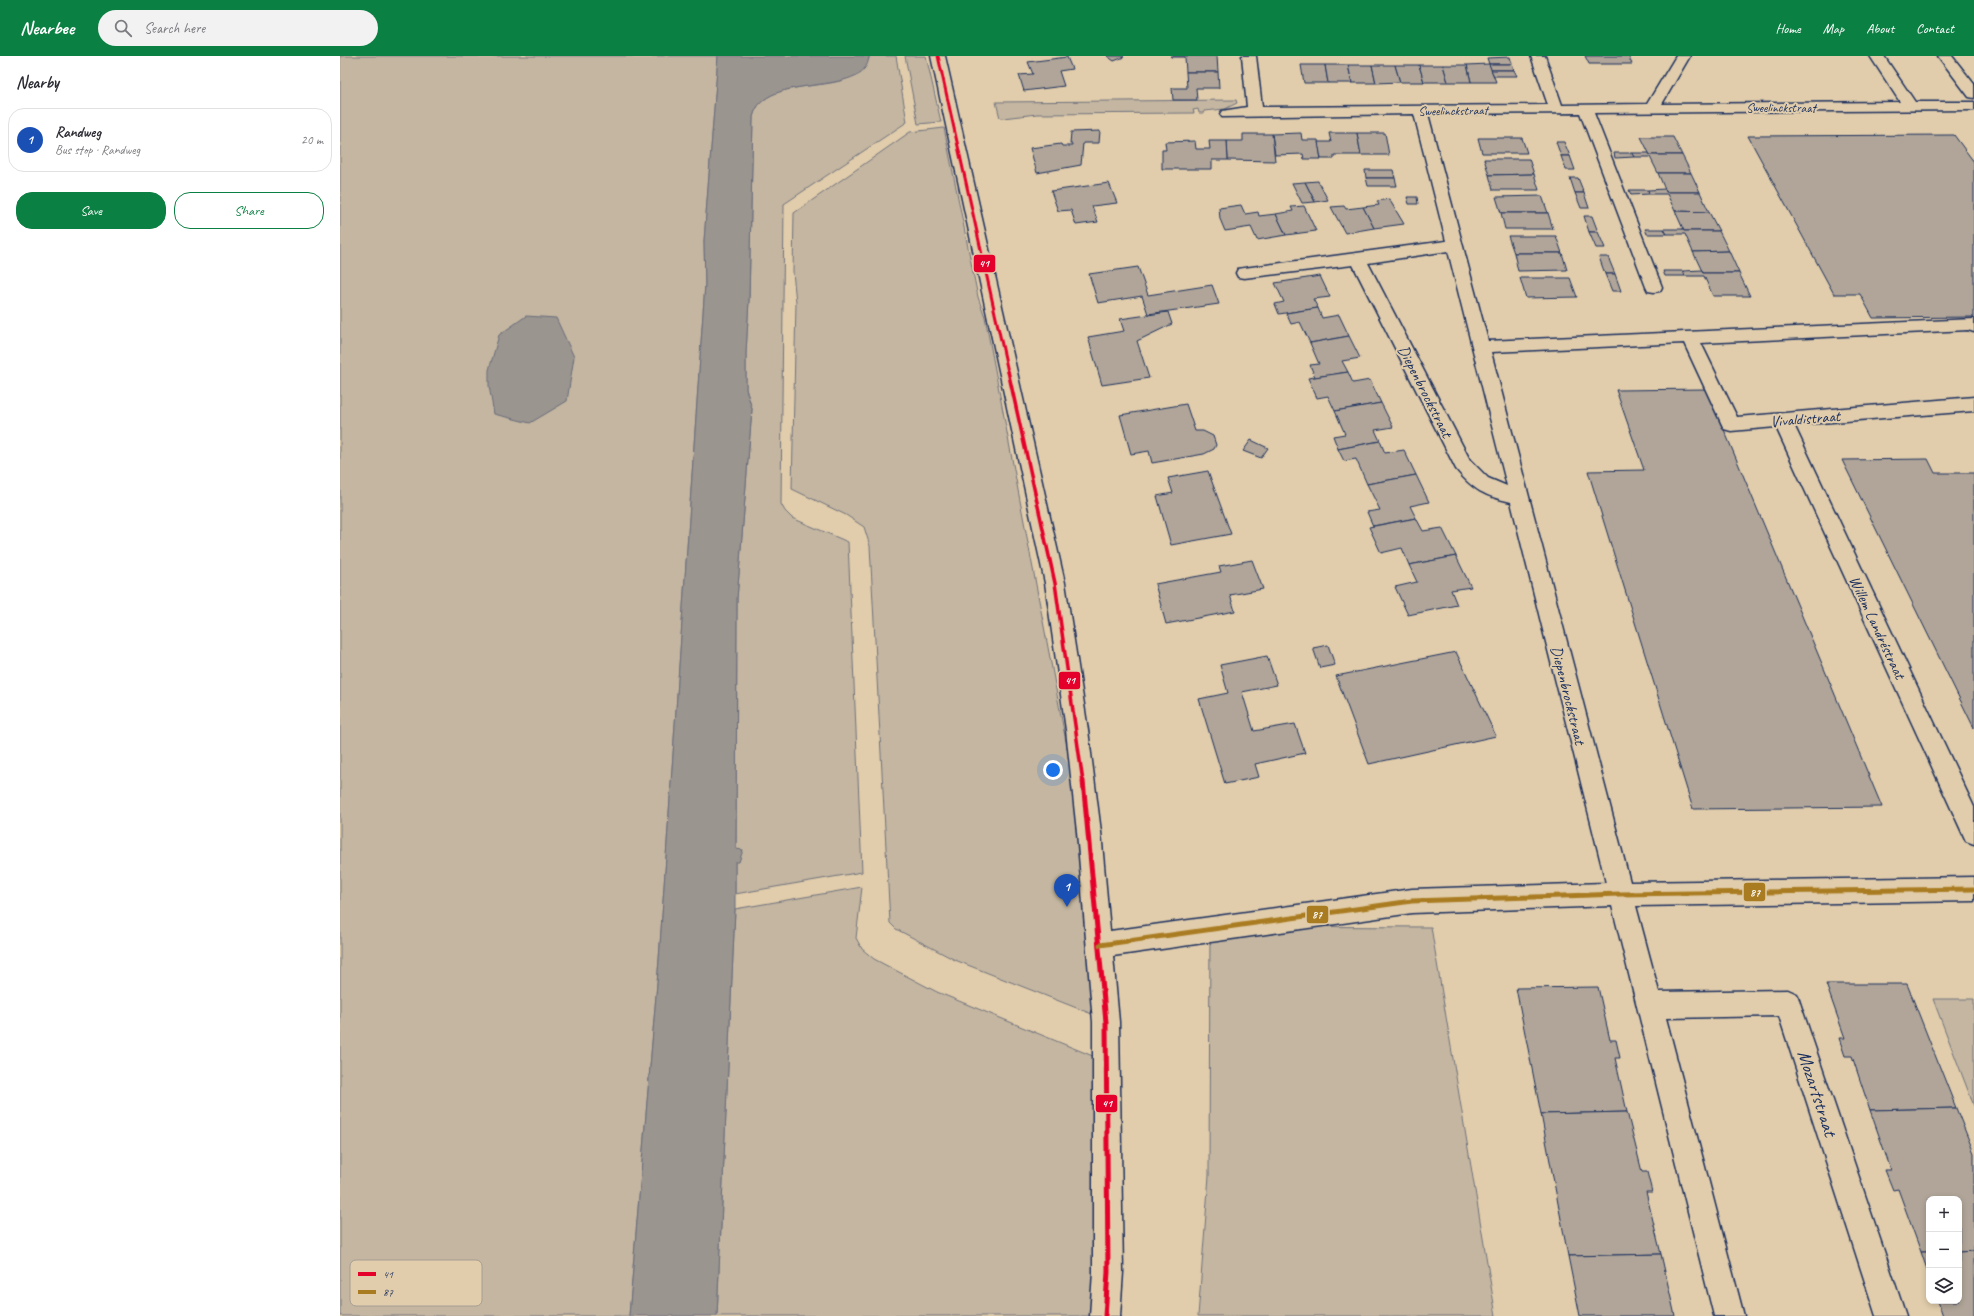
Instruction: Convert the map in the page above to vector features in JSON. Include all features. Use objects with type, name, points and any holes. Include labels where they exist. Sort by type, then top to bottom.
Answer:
[{"type":"street","points":[[938,56],[1055,583],[1077,730],[1100,945],[1106,1022],[1108,1272],[1106,1316]]},
{"type":"street","points":[[1249,56],[1255,111]]},
{"type":"street","points":[[1538,56],[1556,108]]},
{"type":"street","points":[[1652,108],[1683,56]]},
{"type":"street","points":[[1877,56],[1910,106]]},
{"type":"street","points":[[1945,56],[1974,94]]},
{"type":"street","name":"Sweelinckstraat","points":[[1227,114],[1255,111],[1974,106]]},
{"type":"street","points":[[1585,108],[1654,286]]},
{"type":"street","name":"Diepenbrockstraat","points":[[1420,110],[1620,894]]},
{"type":"street","points":[[1244,272],[1358,259],[1454,245]]},
{"type":"street","name":"Diepenbrockstraat","points":[[1358,259],[1463,464],[1476,480],[1489,490],[1519,496]]},
{"type":"street","points":[[1480,347],[1972,324],[1974,326]]},
{"type":"street","name":"Vivaldistraat","points":[[1690,337],[1731,424],[1974,404]]},
{"type":"street","name":"Willem Landréstraat","points":[[1782,420],[1974,833]]},
{"type":"street","points":[[1100,945],[1412,901],[1620,894],[1974,889]]},
{"type":"street","points":[[1620,894],[1729,1316]]},
{"type":"street","name":"Mozartstraat","points":[[1649,1005],[1788,1003],[1891,1316]]},
{"type":"shaded area","points":[[340,56],[718,56],[704,241],[705,284],[659,960],[629,1316],[340,1316]]},
{"type":"shaded area","points":[[718,56],[869,56],[864,69],[852,77],[834,82],[794,88],[775,93],[761,102],[753,117],[749,300],[746,353],[746,389],[752,409],[737,599],[736,849],[743,850],[739,862],[735,862],[735,909],[717,1316],[629,1316],[659,960],[705,284],[704,241]]},
{"type":"shaded area","points":[[869,56],[896,56],[907,122],[784,204],[781,504],[792,518],[848,542],[862,872],[735,894],[735,862],[743,850],[736,850],[737,599],[752,409],[746,389],[746,353],[749,300],[753,117],[758,106],[767,98],[778,92],[843,80],[857,71],[869,59]]},
{"type":"shaded area","points":[[905,56],[926,56],[941,122],[918,124]]},
{"type":"shaded area","points":[[1236,100],[1237,103],[1225,109],[1204,111],[1204,113],[1199,113],[1198,109],[1193,110],[1194,113],[1037,114],[1003,118],[1000,118],[996,102]]},
{"type":"shaded area","points":[[944,128],[978,297],[985,317],[1071,768],[1097,1016],[955,960],[896,929],[890,923],[870,546],[864,527],[846,515],[792,489],[796,302],[793,272],[794,213],[910,132]]},
{"type":"shaded area","points":[[526,316],[556,318],[574,357],[567,401],[530,423],[494,414],[489,386],[489,370],[499,335]]},
{"type":"shaded area","points":[[862,887],[856,938],[862,949],[874,959],[937,992],[1100,1059],[1094,1316],[717,1316],[735,909]]},
{"type":"shaded area","points":[[1210,926],[1431,927],[1496,1316],[1198,1316],[1209,1176]]},
{"type":"shaded area","points":[[1933,999],[1974,999],[1974,1106]]},
{"type":"building","points":[[1107,56],[1123,56],[1124,57],[1114,61]]},
{"type":"building","points":[[1171,56],[1217,56],[1218,72],[1186,72],[1185,57]]},
{"type":"building","points":[[1585,56],[1628,56],[1632,64],[1589,64]]},
{"type":"building","points":[[1067,57],[1072,69],[1059,71],[1064,86],[1024,91],[1019,75],[1033,74],[1028,62]]},
{"type":"building","points":[[1510,57],[1512,64],[1489,64],[1487,58]]},
{"type":"building","points":[[1489,64],[1512,64],[1514,70],[1491,70]]},
{"type":"building","points":[[1489,64],[1496,82],[1471,82],[1467,65]]},
{"type":"building","points":[[1301,65],[1325,65],[1328,83],[1304,83]]},
{"type":"building","points":[[1325,65],[1348,65],[1352,83],[1328,83]]},
{"type":"building","points":[[1348,65],[1372,65],[1376,83],[1352,83]]},
{"type":"building","points":[[1372,65],[1395,65],[1400,82],[1376,83]]},
{"type":"building","points":[[1395,65],[1419,65],[1424,82],[1400,82]]},
{"type":"building","points":[[1419,65],[1443,65],[1448,82],[1424,82]]},
{"type":"building","points":[[1443,65],[1467,65],[1471,82],[1448,82]]},
{"type":"building","points":[[1491,70],[1514,70],[1517,76],[1494,76]]},
{"type":"building","points":[[1186,72],[1218,72],[1219,88],[1196,88],[1197,100],[1173,100],[1172,88],[1187,88]]},
{"type":"building","points":[[1100,131],[1099,143],[1083,143],[1081,165],[1037,173],[1030,148],[1061,144],[1062,146],[1072,146],[1072,144],[1070,144],[1071,132]]},
{"type":"building","points":[[1301,133],[1302,140],[1318,140],[1321,159],[1304,159],[1303,154],[1275,155],[1272,134]]},
{"type":"building","points":[[1329,133],[1357,133],[1361,155],[1334,155],[1334,159],[1321,159],[1318,142],[1331,142]]},
{"type":"building","points":[[1357,133],[1385,133],[1389,155],[1361,155]]},
{"type":"building","points":[[1243,134],[1272,134],[1275,161],[1228,160],[1227,141],[1243,141]]},
{"type":"building","points":[[1954,135],[1974,162],[1974,317],[1873,318],[1860,294],[1834,294],[1748,136]]},
{"type":"building","points":[[1641,137],[1673,137],[1682,155],[1650,155]]},
{"type":"building","points":[[1478,138],[1522,138],[1527,153],[1482,153]]},
{"type":"building","points":[[1195,141],[1196,149],[1210,149],[1209,141],[1227,141],[1228,160],[1212,160],[1212,169],[1162,169],[1162,150],[1166,150],[1165,142]]},
{"type":"building","points":[[1556,142],[1564,142],[1570,156],[1561,156]]},
{"type":"building","points":[[1614,153],[1632,153],[1634,157],[1615,158]]},
{"type":"building","points":[[1632,153],[1649,153],[1650,155],[1682,155],[1691,173],[1658,173],[1650,157],[1634,157]]},
{"type":"building","points":[[1561,156],[1570,156],[1575,170],[1566,170]]},
{"type":"building","points":[[1484,159],[1529,159],[1534,174],[1489,175]]},
{"type":"building","points":[[1365,170],[1393,170],[1395,178],[1366,178]]},
{"type":"building","points":[[1658,173],[1691,173],[1700,192],[1666,192]]},
{"type":"building","points":[[1534,174],[1539,190],[1493,190],[1489,175]]},
{"type":"building","points":[[1366,178],[1395,178],[1397,186],[1368,186]]},
{"type":"building","points":[[1570,178],[1578,178],[1584,193],[1575,193]]},
{"type":"building","points":[[1318,181],[1328,200],[1315,202],[1305,182]]},
{"type":"building","points":[[1305,182],[1315,202],[1302,203],[1292,183]]},
{"type":"building","points":[[1109,183],[1117,203],[1092,206],[1098,222],[1076,225],[1071,210],[1058,211],[1051,191]]},
{"type":"building","points":[[1665,189],[1666,192],[1700,192],[1709,212],[1675,211],[1667,194],[1649,194],[1648,190]]},
{"type":"building","points":[[1629,190],[1648,190],[1649,194],[1631,195]]},
{"type":"building","points":[[1575,193],[1584,193],[1589,208],[1581,208]]},
{"type":"building","points":[[1542,196],[1548,213],[1501,213],[1496,197]]},
{"type":"building","points":[[1407,197],[1417,197],[1418,204],[1409,204]]},
{"type":"building","points":[[1389,199],[1404,224],[1374,228],[1363,207],[1379,205],[1377,201]]},
{"type":"building","points":[[1241,205],[1245,214],[1258,212],[1259,216],[1276,214],[1286,235],[1257,240],[1251,227],[1225,231],[1220,219],[1219,208]]},
{"type":"building","points":[[1304,206],[1316,231],[1286,235],[1276,214],[1293,211],[1291,207]]},
{"type":"building","points":[[1344,206],[1346,209],[1363,207],[1374,228],[1345,233],[1331,207]]},
{"type":"building","points":[[1675,211],[1709,212],[1719,231],[1684,231]]},
{"type":"building","points":[[1501,213],[1548,213],[1553,229],[1505,229]]},
{"type":"building","points":[[1584,216],[1592,216],[1598,232],[1589,232]]},
{"type":"building","points":[[1645,229],[1664,229],[1667,234],[1647,234]]},
{"type":"building","points":[[1664,229],[1683,229],[1684,231],[1719,231],[1729,251],[1693,252],[1685,234],[1667,234]]},
{"type":"building","points":[[1589,232],[1598,232],[1605,248],[1596,248]]},
{"type":"building","points":[[1508,236],[1556,236],[1562,253],[1514,253]]},
{"type":"building","points":[[1729,251],[1739,273],[1703,273],[1693,252]]},
{"type":"building","points":[[1514,253],[1562,253],[1567,270],[1518,271]]},
{"type":"building","points":[[1599,257],[1608,257],[1615,274],[1605,274]]},
{"type":"building","points":[[1138,267],[1148,295],[1212,285],[1219,304],[1148,314],[1142,296],[1098,303],[1089,274]]},
{"type":"building","points":[[1702,270],[1703,273],[1739,273],[1750,296],[1713,296],[1704,276],[1685,276],[1683,271]]},
{"type":"building","points":[[1663,271],[1683,271],[1685,276],[1665,276]]},
{"type":"building","points":[[1605,274],[1615,274],[1621,291],[1612,291]]},
{"type":"building","points":[[1320,276],[1330,297],[1313,299],[1318,308],[1279,314],[1275,304],[1284,302],[1275,283]]},
{"type":"building","points":[[1520,278],[1570,278],[1577,297],[1526,298]]},
{"type":"building","points":[[1318,308],[1322,318],[1339,315],[1349,336],[1310,343],[1300,322],[1291,324],[1286,313]]},
{"type":"building","points":[[1168,312],[1172,324],[1137,341],[1149,378],[1102,385],[1088,337],[1124,331],[1120,319]]},
{"type":"building","points":[[1349,336],[1360,358],[1342,361],[1348,372],[1315,377],[1310,365],[1319,364],[1310,343]]},
{"type":"building","points":[[1348,372],[1353,383],[1370,380],[1381,403],[1335,411],[1328,396],[1317,398],[1308,378]]},
{"type":"building","points":[[1707,389],[1882,807],[1693,809],[1588,471],[1644,470],[1616,390]]},
{"type":"building","points":[[1381,403],[1393,427],[1375,430],[1380,441],[1338,449],[1333,436],[1345,434],[1335,411]]},
{"type":"building","points":[[1186,404],[1195,431],[1203,431],[1213,436],[1216,445],[1214,449],[1204,454],[1152,463],[1149,451],[1131,454],[1120,415]]},
{"type":"building","points":[[1251,440],[1268,448],[1261,458],[1243,451]]},
{"type":"building","points":[[1380,441],[1385,453],[1404,450],[1416,475],[1367,484],[1356,459],[1344,461],[1338,449]]},
{"type":"building","points":[[1928,459],[1935,473],[1974,473],[1974,728],[1842,460]]},
{"type":"building","points":[[1208,471],[1231,534],[1171,545],[1157,496],[1173,493],[1168,478]]},
{"type":"building","points":[[1416,475],[1429,502],[1410,506],[1416,518],[1373,526],[1367,512],[1380,510],[1367,484]]},
{"type":"building","points":[[1416,518],[1423,531],[1442,528],[1456,556],[1409,565],[1402,548],[1381,553],[1369,527]]},
{"type":"building","points":[[1456,556],[1471,587],[1451,590],[1457,605],[1408,615],[1395,587],[1417,582],[1409,565]]},
{"type":"building","points":[[1252,560],[1263,589],[1230,595],[1235,611],[1166,624],[1155,584],[1221,572],[1219,566]]},
{"type":"building","points":[[1328,645],[1335,665],[1320,668],[1313,648]]},
{"type":"building","points":[[1456,652],[1496,736],[1369,764],[1336,676]]},
{"type":"building","points":[[1267,656],[1277,685],[1242,692],[1254,731],[1295,724],[1305,753],[1255,764],[1259,777],[1225,784],[1199,699],[1228,693],[1220,665]]},
{"type":"building","points":[[1826,984],[1907,984],[1956,1108],[1870,1110],[1852,1056],[1845,1056],[1839,1038],[1845,1038]]},
{"type":"building","points":[[1598,987],[1610,1040],[1616,1040],[1620,1058],[1615,1058],[1627,1112],[1541,1114],[1516,988]]},
{"type":"building","points":[[1956,1108],[1974,1153],[1974,1251],[1962,1252],[1962,1196],[1926,1196],[1926,1252],[1921,1252],[1898,1189],[1893,1190],[1885,1170],[1891,1170],[1870,1110]]},
{"type":"building","points":[[1627,1112],[1642,1172],[1647,1172],[1652,1192],[1646,1192],[1661,1254],[1568,1256],[1541,1114]]},
{"type":"building","points":[[1974,1251],[1974,1316],[1943,1316],[1939,1304],[1962,1304],[1962,1252]]},
{"type":"building","points":[[1921,1252],[1926,1252],[1926,1266]]},
{"type":"building","points":[[1661,1254],[1675,1316],[1580,1316],[1568,1256]]},
{"type":"transit line","name":"41","points":[[938,56],[1055,583],[1077,730],[1089,832],[1106,1022],[1108,1272],[1105,1316]]},
{"type":"transit line","name":"87","points":[[1100,945],[1412,901],[1620,894],[1974,889]]},
{"type":"place","name":"Randweg","points":[[1067,907]]}]
